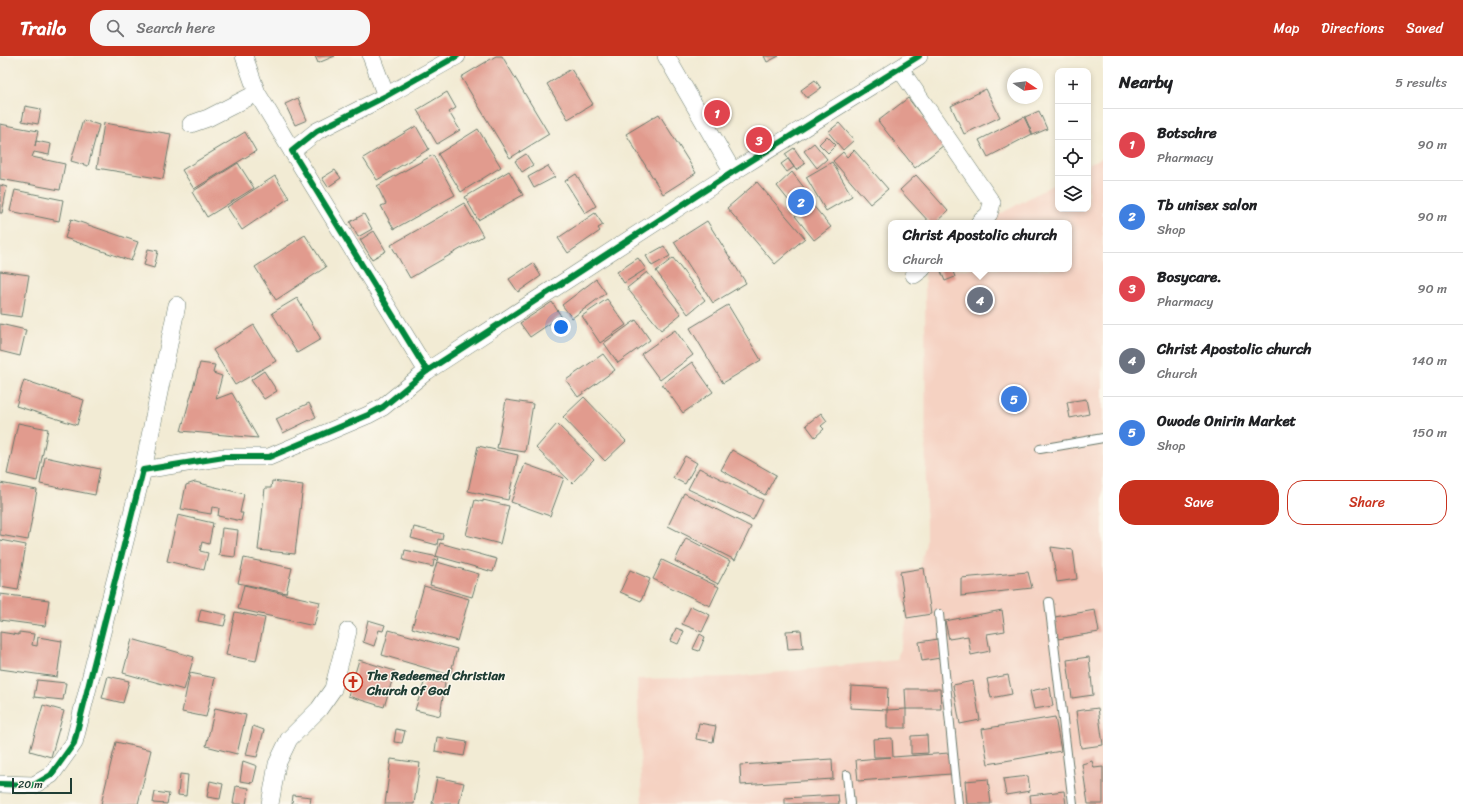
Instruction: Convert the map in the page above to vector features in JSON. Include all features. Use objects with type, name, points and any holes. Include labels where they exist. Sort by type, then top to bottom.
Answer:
[{"type":"street","points":[[244,56],[257,93],[427,371]]},
{"type":"street","points":[[371,56],[386,96]]},
{"type":"street","points":[[292,151],[317,131],[386,96],[457,56]]},
{"type":"street","points":[[666,56],[733,172]]},
{"type":"street","points":[[143,470],[224,457],[269,457],[368,415],[383,407],[427,371],[733,172],[919,56]]},
{"type":"street","points":[[900,69],[992,203],[989,214],[982,220]]},
{"type":"street","points":[[191,124],[208,118],[257,93]]},
{"type":"street","points":[[0,784],[34,785],[51,775],[74,743],[143,470],[178,305]]},
{"type":"street","points":[[270,804],[277,764],[289,739],[319,709],[333,689],[348,631]]},
{"type":"lane","points":[[1040,450],[1103,438]]},
{"type":"lane","points":[[1049,602],[1073,804]]},
{"type":"lane","points":[[939,614],[958,804]]},
{"type":"lane","points":[[847,775],[850,804]]},
{"type":"shaded area","points":[[1103,157],[1103,804],[642,804],[637,679],[734,677],[897,660],[926,543],[925,272],[1072,272],[1072,220],[989,220],[1055,184],[1055,212],[1091,212],[1091,163]]},
{"type":"building","points":[[315,56],[335,56],[318,63]]},
{"type":"building","points":[[496,56],[502,56],[549,134],[510,158],[461,77]]},
{"type":"building","points":[[764,56],[779,56],[767,62]]},
{"type":"building","points":[[571,69],[593,104],[568,119],[547,84]]},
{"type":"building","points":[[815,80],[821,88],[807,98],[801,90]]},
{"type":"building","points":[[986,89],[1000,117],[964,134],[951,106]]},
{"type":"building","points":[[447,92],[456,108],[449,112],[460,130],[437,144],[417,110]]},
{"type":"building","points":[[298,98],[307,120],[295,125],[285,104]]},
{"type":"building","points":[[908,98],[944,145],[915,168],[878,121]]},
{"type":"building","points":[[25,106],[41,109],[38,124],[22,121]]},
{"type":"building","points":[[1039,111],[1047,129],[1033,135],[1025,117]]},
{"type":"building","points":[[659,114],[696,173],[663,194],[626,134]]},
{"type":"building","points":[[1024,117],[1032,134],[988,157],[979,140]]},
{"type":"building","points":[[83,120],[99,125],[88,166],[71,161]]},
{"type":"building","points":[[104,123],[171,134],[163,179],[97,168]]},
{"type":"building","points":[[839,123],[854,140],[843,150],[828,132]]},
{"type":"building","points":[[0,124],[38,131],[36,141],[51,144],[49,155],[34,152],[32,157],[65,164],[60,190],[0,179]]},
{"type":"building","points":[[416,126],[429,149],[377,180],[363,158]]},
{"type":"building","points":[[478,129],[501,167],[461,192],[438,154]]},
{"type":"building","points":[[245,132],[256,151],[194,189],[182,170]]},
{"type":"building","points":[[827,136],[836,145],[828,153],[819,144]]},
{"type":"building","points":[[814,143],[827,159],[817,168],[804,151]]},
{"type":"building","points":[[794,148],[805,164],[796,170],[785,154]]},
{"type":"building","points":[[854,150],[888,189],[870,204],[833,161],[843,152],[847,157]]},
{"type":"building","points":[[526,154],[533,165],[522,172],[515,161]]},
{"type":"building","points":[[433,155],[455,195],[394,229],[381,206],[386,204],[377,186]]},
{"type":"building","points":[[788,159],[794,167],[787,172],[781,164]]},
{"type":"building","points":[[832,162],[852,196],[826,211],[806,177]]},
{"type":"building","points":[[238,163],[254,188],[207,217],[192,192]]},
{"type":"building","points":[[548,166],[555,177],[534,188],[528,177]]},
{"type":"building","points":[[335,170],[341,178],[328,187],[322,178]]},
{"type":"building","points":[[509,171],[523,195],[478,220],[465,197]]},
{"type":"building","points":[[792,172],[812,198],[797,211],[777,186]]},
{"type":"building","points":[[576,174],[596,206],[585,213],[565,181]]},
{"type":"building","points":[[916,175],[948,211],[938,220],[927,220],[900,190]]},
{"type":"building","points":[[275,176],[289,198],[242,230],[227,207]]},
{"type":"building","points":[[757,182],[805,238],[775,264],[727,208]]},
{"type":"building","points":[[0,185],[7,187],[2,213],[0,213]]},
{"type":"building","points":[[15,190],[63,200],[59,221],[10,211]]},
{"type":"building","points":[[464,203],[483,236],[410,278],[391,245]]},
{"type":"building","points":[[811,203],[831,227],[814,240],[795,216]]},
{"type":"building","points":[[595,213],[603,225],[598,228],[600,231],[568,253],[558,238]]},
{"type":"building","points":[[364,214],[372,229],[358,237],[350,222]]},
{"type":"building","points":[[71,219],[138,242],[131,261],[65,238]]},
{"type":"building","points":[[707,221],[746,283],[713,303],[674,242]]},
{"type":"building","points":[[374,231],[386,251],[372,259],[360,240]]},
{"type":"building","points":[[305,235],[326,267],[276,300],[255,267]]},
{"type":"building","points":[[664,246],[670,256],[652,266],[646,256]]},
{"type":"building","points":[[148,249],[158,251],[154,268],[144,265]]},
{"type":"building","points":[[638,258],[646,269],[624,283],[617,272]]},
{"type":"building","points":[[673,258],[705,300],[688,314],[656,271]]},
{"type":"building","points":[[533,263],[541,276],[518,292],[509,279]]},
{"type":"building","points":[[0,271],[29,275],[22,317],[0,314]]},
{"type":"building","points":[[647,272],[681,314],[661,330],[627,288]]},
{"type":"building","points":[[941,272],[953,272],[955,277],[945,281]]},
{"type":"building","points":[[596,279],[606,293],[572,318],[562,305]]},
{"type":"building","points":[[297,298],[321,339],[297,353],[272,313]]},
{"type":"building","points":[[607,299],[626,325],[600,343],[582,316]]},
{"type":"building","points":[[552,302],[561,316],[530,337],[520,323]]},
{"type":"building","points":[[728,305],[761,360],[723,383],[690,328]]},
{"type":"building","points":[[636,320],[650,340],[618,363],[604,343]]},
{"type":"building","points":[[0,324],[26,330],[20,356],[0,351]]},
{"type":"building","points":[[254,325],[276,361],[235,385],[213,350]]},
{"type":"building","points":[[675,330],[693,355],[660,380],[641,354]]},
{"type":"building","points":[[603,354],[615,370],[578,397],[566,380]]},
{"type":"building","points":[[692,362],[713,392],[683,413],[662,384]]},
{"type":"building","points":[[200,363],[215,365],[213,373],[222,376],[216,399],[232,393],[258,438],[181,431]]},
{"type":"building","points":[[264,371],[277,391],[264,399],[251,380]]},
{"type":"building","points":[[24,380],[84,400],[77,425],[16,406]]},
{"type":"building","points":[[584,397],[626,441],[605,461],[563,417]]},
{"type":"building","points":[[1086,399],[1089,414],[1070,418],[1067,402]]},
{"type":"building","points":[[506,400],[533,404],[525,452],[497,448]]},
{"type":"building","points":[[309,403],[316,417],[283,433],[276,419]]},
{"type":"building","points":[[821,413],[827,421],[821,426],[824,429],[815,437],[806,425]]},
{"type":"building","points":[[18,423],[48,429],[37,481],[7,474]]},
{"type":"building","points":[[557,424],[594,460],[572,483],[536,448]]},
{"type":"building","points":[[478,446],[518,455],[508,500],[468,491]]},
{"type":"building","points":[[732,450],[776,475],[765,495],[721,470]]},
{"type":"building","points":[[685,456],[697,463],[685,484],[673,478]]},
{"type":"building","points":[[45,457],[100,469],[95,495],[40,484]]},
{"type":"building","points":[[525,464],[564,478],[550,516],[511,502]]},
{"type":"building","points":[[699,468],[763,500],[753,520],[688,489]]},
{"type":"building","points":[[272,481],[303,485],[295,554],[258,550],[265,488],[271,488]]},
{"type":"building","points":[[195,482],[244,494],[240,513],[243,513],[241,521],[218,516],[219,508],[212,507],[211,514],[181,509],[186,485]]},
{"type":"building","points":[[0,483],[37,490],[28,540],[0,535]]},
{"type":"building","points":[[684,493],[751,527],[735,560],[668,526]]},
{"type":"building","points":[[475,500],[483,502],[483,500],[509,506],[500,544],[466,535]]},
{"type":"building","points":[[178,515],[213,523],[209,544],[202,542],[200,551],[208,553],[204,570],[167,561]]},
{"type":"building","points":[[414,527],[443,534],[442,540],[438,539],[437,545],[411,538]]},
{"type":"building","points":[[222,528],[238,530],[235,557],[219,555]]},
{"type":"building","points":[[686,538],[730,561],[718,584],[675,561]]},
{"type":"building","points":[[0,540],[26,545],[18,590],[0,587]]},
{"type":"building","points":[[440,543],[497,559],[493,572],[436,556]]},
{"type":"building","points":[[1051,547],[1073,550],[1077,579],[1057,582]]},
{"type":"building","points":[[405,550],[438,557],[437,561],[434,560],[433,567],[403,560]]},
{"type":"building","points":[[244,558],[292,568],[286,593],[238,583]]},
{"type":"building","points":[[662,560],[719,587],[710,606],[653,579]]},
{"type":"building","points":[[437,562],[479,574],[472,597],[430,585]]},
{"type":"building","points":[[924,568],[931,614],[907,618],[900,572]]},
{"type":"building","points":[[630,570],[650,579],[641,601],[620,592]]},
{"type":"building","points":[[1028,572],[1032,588],[961,596],[961,578]]},
{"type":"building","points":[[244,585],[320,602],[314,626],[238,609]]},
{"type":"building","points":[[424,586],[469,599],[457,641],[412,628]]},
{"type":"building","points":[[0,594],[49,600],[45,626],[0,620]]},
{"type":"building","points":[[691,606],[710,615],[702,632],[682,624]]},
{"type":"building","points":[[201,609],[227,615],[224,626],[198,621]]},
{"type":"building","points":[[1002,610],[1005,631],[987,634],[990,651],[971,655],[968,636],[949,639],[945,621]]},
{"type":"building","points":[[1095,610],[1099,632],[1058,639],[1055,617]]},
{"type":"building","points":[[235,612],[265,618],[256,661],[226,655]]},
{"type":"building","points":[[368,620],[385,625],[383,631],[379,630],[374,646],[363,642]]},
{"type":"building","points":[[676,628],[684,631],[678,644],[671,641]]},
{"type":"building","points":[[389,630],[457,649],[450,675],[382,655]]},
{"type":"building","points":[[801,630],[803,648],[788,649],[786,631]]},
{"type":"building","points":[[0,632],[19,635],[19,632],[34,634],[32,645],[37,646],[38,637],[62,641],[57,677],[0,669]]},
{"type":"building","points":[[700,634],[705,637],[699,651],[693,649]]},
{"type":"building","points":[[132,639],[194,657],[184,690],[123,673]]},
{"type":"building","points":[[938,639],[940,658],[922,661],[919,642]]},
{"type":"building","points":[[1089,657],[1093,695],[1072,698],[1067,660]]},
{"type":"building","points":[[359,660],[395,671],[384,707],[348,696]]},
{"type":"building","points":[[190,673],[215,678],[206,717],[182,712]]},
{"type":"building","points":[[1008,675],[1012,694],[991,698],[987,679]]},
{"type":"building","points":[[108,676],[129,681],[123,703],[102,698]]},
{"type":"building","points":[[426,677],[445,683],[440,716],[415,710]]},
{"type":"building","points":[[37,680],[66,683],[63,700],[34,697]]},
{"type":"building","points":[[973,681],[980,720],[960,724],[953,685]]},
{"type":"building","points":[[851,686],[888,688],[887,710],[850,708]]},
{"type":"building","points":[[1050,687],[1053,706],[1034,709],[1030,691]]},
{"type":"building","points":[[905,689],[940,689],[941,709],[906,709]]},
{"type":"building","points":[[43,705],[64,711],[51,757],[30,751]]},
{"type":"building","points":[[215,708],[246,715],[237,754],[206,746]]},
{"type":"building","points":[[1098,708],[1103,745],[1081,748],[1076,711]]},
{"type":"building","points":[[906,709],[906,728],[887,728],[887,710]]},
{"type":"building","points":[[1055,717],[1061,751],[988,764],[982,729]]},
{"type":"building","points":[[699,723],[716,726],[713,742],[696,739]]},
{"type":"building","points":[[253,726],[264,730],[257,757],[246,755]]},
{"type":"building","points":[[396,729],[405,731],[402,743],[394,742]]},
{"type":"building","points":[[927,735],[928,753],[911,754],[911,736]]},
{"type":"building","points":[[437,737],[467,742],[464,756],[435,751]]},
{"type":"building","points":[[892,738],[893,757],[949,753],[951,774],[858,781],[856,760],[891,757],[874,757],[873,739]]},
{"type":"building","points":[[116,742],[151,750],[138,804],[101,804]]},
{"type":"building","points":[[391,759],[420,763],[414,804],[385,804]]},
{"type":"building","points":[[832,759],[833,779],[741,785],[740,765]]},
{"type":"building","points":[[243,761],[257,766],[253,783],[240,781]]},
{"type":"building","points":[[1092,761],[1094,768],[1103,767],[1103,804],[1088,804],[1082,764]]},
{"type":"building","points":[[180,774],[188,775],[186,796],[178,795]]},
{"type":"building","points":[[1028,776],[1030,791],[1006,795],[1003,779]]},
{"type":"building","points":[[437,777],[464,783],[459,804],[432,804]]},
{"type":"building","points":[[988,779],[991,804],[967,804],[965,781]]},
{"type":"building","points":[[210,781],[223,784],[220,799],[207,797]]},
{"type":"building","points":[[236,786],[249,788],[246,804],[233,804]]},
{"type":"building","points":[[1064,791],[1066,804],[1031,804],[1030,795]]},
{"type":"building","points":[[155,792],[169,794],[167,804],[153,803]]},
{"type":"building","points":[[293,795],[311,797],[310,804],[292,804]]},
{"type":"building","points":[[838,795],[839,804],[785,804],[785,798]]},
{"type":"cycle path","points":[[427,371],[292,151],[317,131],[386,96],[457,56]]},
{"type":"cycle path","points":[[0,784],[34,785],[51,775],[74,743],[143,470],[224,457],[269,457],[368,415],[383,407],[427,371],[733,172],[919,56]]},
{"type":"place","name":"Botschre","points":[[717,113]]},
{"type":"place","name":"Bosycare.","points":[[759,140]]},
{"type":"place","name":"Tb unisex salon","points":[[801,202]]},
{"type":"place","name":"Christ Apostolic church","points":[[980,300]]},
{"type":"place","name":"Owode Onirin Market","points":[[1014,399]]},
{"type":"place","name":"The Redeemed Christian Church Of God","points":[[353,682]]}]
